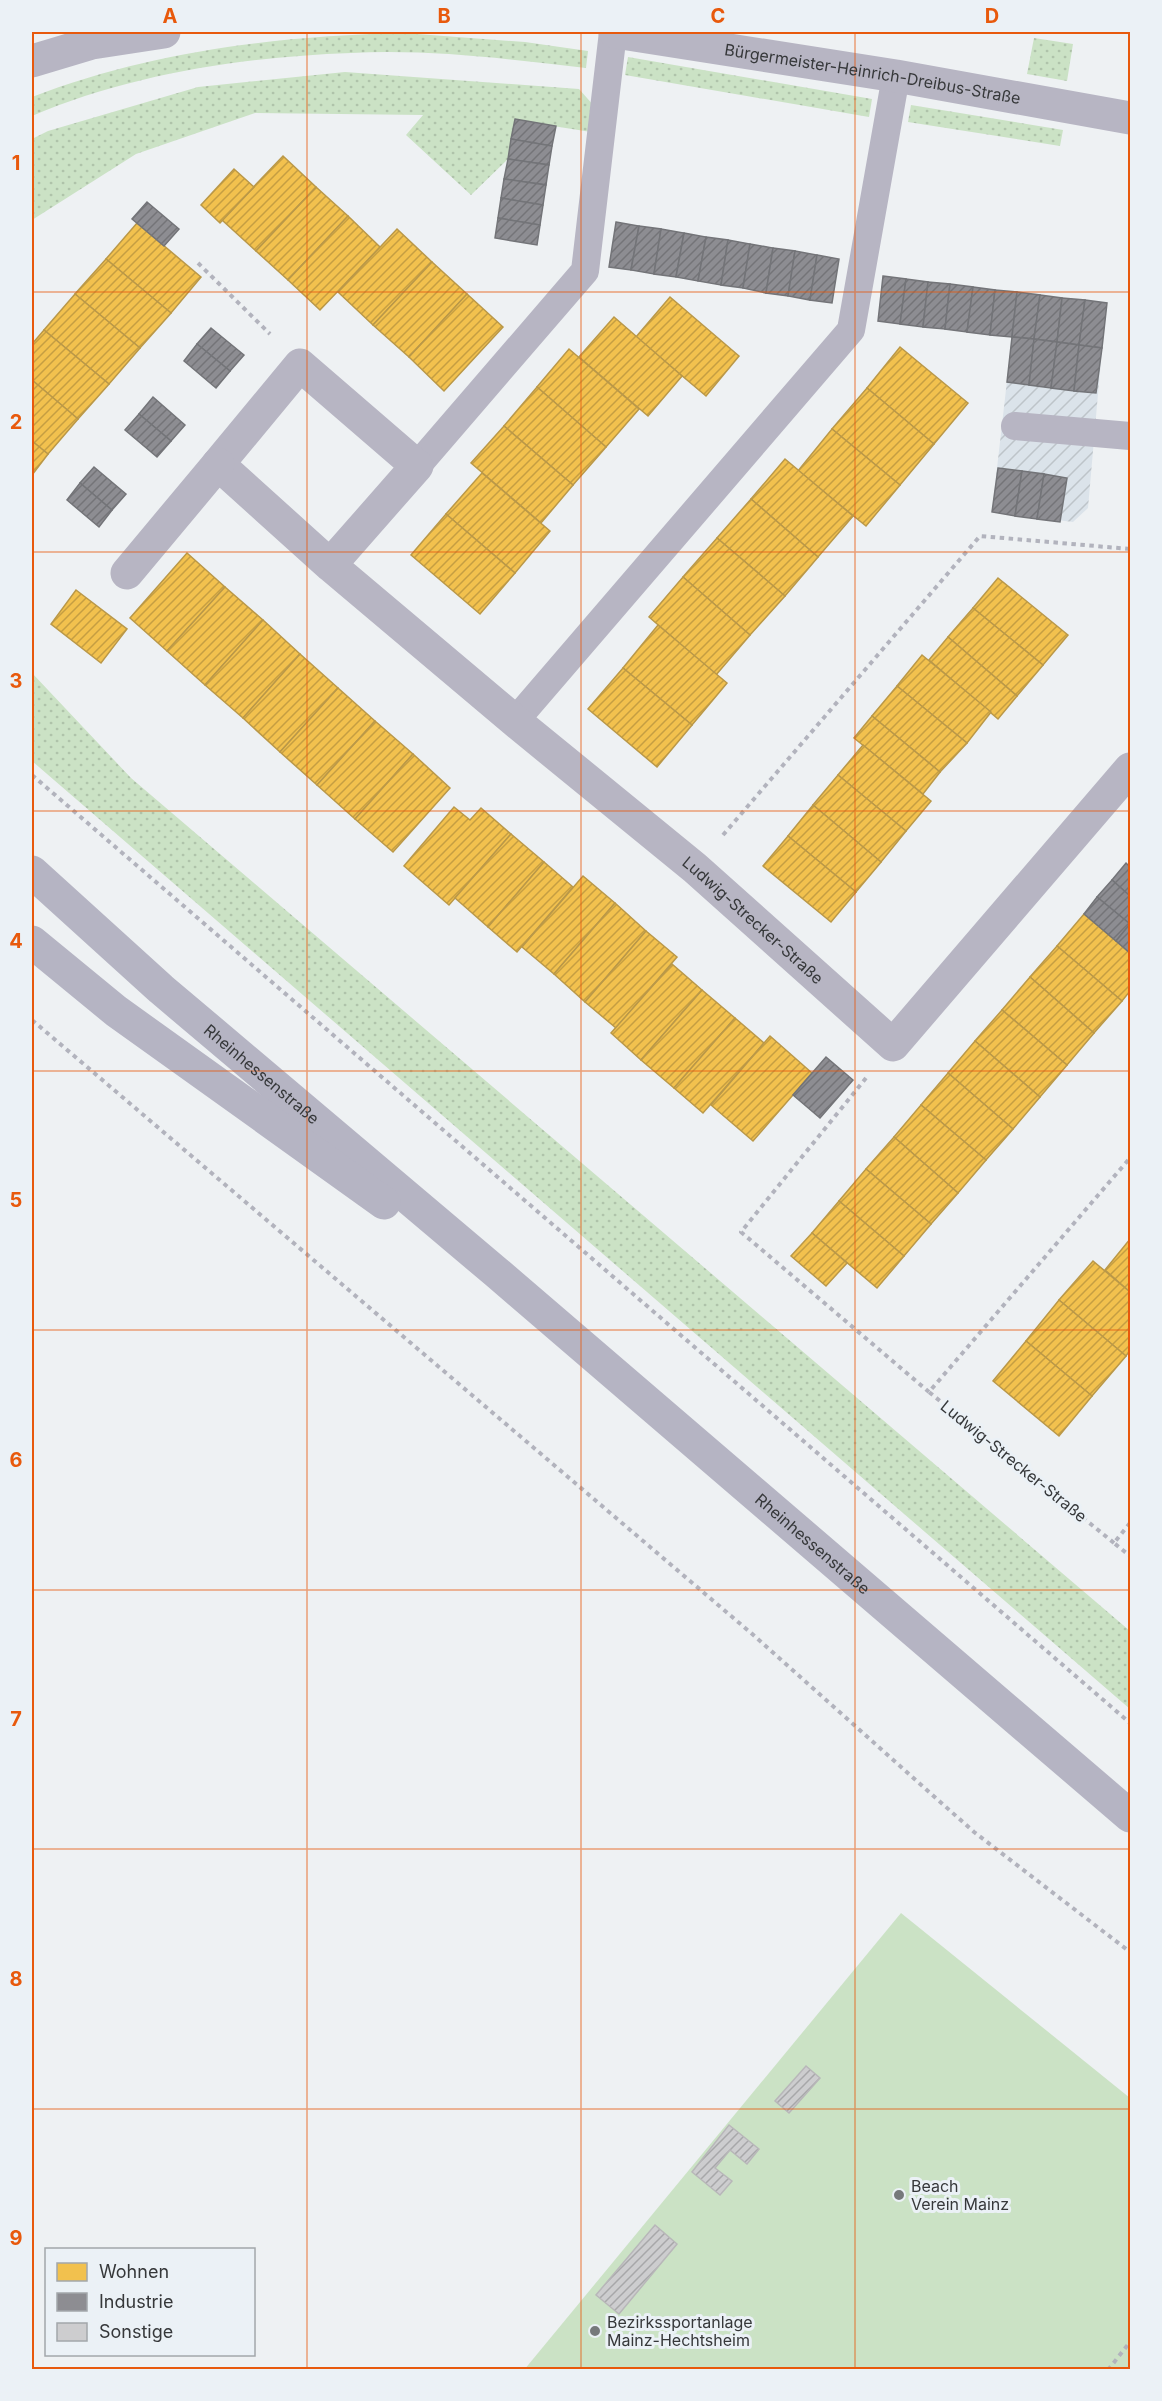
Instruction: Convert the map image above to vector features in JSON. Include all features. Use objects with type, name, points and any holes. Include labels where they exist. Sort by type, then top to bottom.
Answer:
[{"type":"main road","name":"Rheinhessenstraße","points":[[32,872],[161,989],[496,1272],[1131,1816]]},
{"type":"main road","name":"Rheinhessenstraße","points":[[32,942],[116,1011],[382,1202],[496,1272]]},
{"type":"street","points":[[32,61],[92,43],[164,32]]},
{"type":"street","name":"Bürgermeister-Heinrich-Dreibus-Straße","points":[[614,32],[896,76],[1131,118]]},
{"type":"street","points":[[127,573],[300,365],[417,466],[330,565]]},
{"type":"street","name":"Ludwig-Strecker-Straße","points":[[218,464],[330,565],[515,721],[695,868],[893,1046]]},
{"type":"street","points":[[893,1046],[1131,769]]},
{"type":"lane","points":[[417,466],[585,271],[614,32]]},
{"type":"lane","points":[[515,721],[851,330],[896,76]]},
{"type":"lane","points":[[1015,426],[1131,436]]},
{"type":"path","points":[[198,263],[300,365]]},
{"type":"path","points":[[695,868],[980,536],[1131,549]]},
{"type":"path","points":[[32,775],[1131,1723]]},
{"type":"path","points":[[32,1020],[751,1634],[974,1832],[1131,1952]]},
{"type":"path","points":[[893,1046],[741,1232],[929,1392]]},
{"type":"path","name":"Ludwig-Strecker-Straße","points":[[1131,1158],[929,1392],[1131,1556]]},
{"type":"path","points":[[1114,1543],[1131,1523]]},
{"type":"path","points":[[1108,2370],[1131,2342]]},
{"type":"shaded area","points":[[1012,337],[1102,348],[1088,508],[1073,522],[992,512]]},
{"type":"green space","points":[[404,33],[525,42],[588,51],[586,68],[410,52],[310,55],[188,70],[108,89],[32,116],[32,97],[77,81],[169,57],[262,42]]},
{"type":"green space","points":[[1034,38],[1073,44],[1067,81],[1027,74]]},
{"type":"green space","points":[[628,57],[872,99],[869,117],[625,75]]},
{"type":"green space","points":[[345,72],[579,89],[595,107],[591,132],[515,120],[508,159],[471,195],[406,135],[423,115],[255,113],[136,154],[32,220],[32,139],[48,131],[198,87]]},
{"type":"green space","points":[[911,105],[1063,130],[1060,146],[908,122]]},
{"type":"green space","points":[[32,673],[131,778],[1130,1631],[1130,1709],[32,761]]},
{"type":"green space","name":"Beach Verein Mainz","points":[[901,1913],[1130,2098],[1130,2369],[524,2370]]},
{"type":"building: Wohnen","points":[[283,156],[316,187],[256,251],[222,220]]},
{"type":"building: Wohnen","points":[[234,169],[254,187],[220,223],[201,205]]},
{"type":"building: Wohnen","points":[[316,187],[348,216],[288,280],[256,251]]},
{"type":"building: Wohnen","points":[[348,216],[380,247],[320,310],[288,280]]},
{"type":"building: Wohnen","points":[[137,223],[201,277],[171,313],[106,259]]},
{"type":"building: Wohnen","points":[[397,229],[432,262],[373,325],[338,292]]},
{"type":"building: Wohnen","points":[[106,259],[171,313],[140,348],[75,294]]},
{"type":"building: Wohnen","points":[[432,262],[467,294],[409,357],[373,325]]},
{"type":"building: Wohnen","points":[[75,294],[140,348],[109,384],[44,330]]},
{"type":"building: Wohnen","points":[[467,294],[503,327],[444,391],[409,357]]},
{"type":"building: Wohnen","points":[[670,297],[739,356],[706,396],[636,337]]},
{"type":"building: Wohnen","points":[[614,317],[682,376],[648,416],[579,357]]},
{"type":"building: Wohnen","points":[[44,330],[109,384],[78,419],[32,380],[32,344]]},
{"type":"building: Wohnen","points":[[900,347],[968,403],[934,444],[867,388]]},
{"type":"building: Wohnen","points":[[569,349],[639,409],[606,447],[537,387]]},
{"type":"building: Wohnen","points":[[32,380],[78,419],[48,454],[32,441]]},
{"type":"building: Wohnen","points":[[537,387],[606,447],[573,485],[504,426]]},
{"type":"building: Wohnen","points":[[867,388],[934,444],[900,485],[832,429]]},
{"type":"building: Wohnen","points":[[504,426],[573,485],[541,523],[471,463]]},
{"type":"building: Wohnen","points":[[832,429],[900,485],[866,526],[798,471]]},
{"type":"building: Wohnen","points":[[32,441],[48,454],[32,475]]},
{"type":"building: Wohnen","points":[[785,459],[853,516],[818,557],[751,499]]},
{"type":"building: Wohnen","points":[[482,473],[550,531],[515,573],[446,514]]},
{"type":"building: Wohnen","points":[[751,499],[818,557],[785,596],[717,538]]},
{"type":"building: Wohnen","points":[[446,514],[515,573],[480,614],[411,555]]},
{"type":"building: Wohnen","points":[[717,538],[785,596],[750,635],[683,577]]},
{"type":"building: Wohnen","points":[[187,553],[225,587],[167,651],[130,618]]},
{"type":"building: Wohnen","points":[[683,577],[750,635],[716,675],[649,617]]},
{"type":"building: Wohnen","points":[[998,578],[1068,635],[1043,665],[973,608]]},
{"type":"building: Wohnen","points":[[225,587],[263,620],[205,685],[167,651]]},
{"type":"building: Wohnen","points":[[76,590],[127,629],[101,663],[51,624]]},
{"type":"building: Wohnen","points":[[973,608],[1043,665],[1017,696],[948,637]]},
{"type":"building: Wohnen","points":[[263,620],[300,654],[243,718],[205,685]]},
{"type":"building: Wohnen","points":[[658,625],[727,683],[692,725],[623,668]]},
{"type":"building: Wohnen","points":[[948,637],[1017,696],[998,719],[929,660]]},
{"type":"building: Wohnen","points":[[300,654],[338,688],[280,752],[243,718]]},
{"type":"building: Wohnen","points":[[922,655],[991,712],[967,743],[897,686]]},
{"type":"building: Wohnen","points":[[623,668],[692,725],[657,767],[588,709]]},
{"type":"building: Wohnen","points":[[897,686],[967,743],[940,772],[872,716]]},
{"type":"building: Wohnen","points":[[338,688],[375,721],[317,785],[280,752]]},
{"type":"building: Wohnen","points":[[872,716],[940,772],[923,794],[854,738]]},
{"type":"building: Wohnen","points":[[375,721],[413,754],[355,819],[317,785]]},
{"type":"building: Wohnen","points":[[863,745],[931,801],[906,831],[838,775]]},
{"type":"building: Wohnen","points":[[413,754],[450,788],[393,852],[355,819]]},
{"type":"building: Wohnen","points":[[838,775],[906,831],[881,862],[813,805]]},
{"type":"building: Wohnen","points":[[813,805],[881,862],[856,892],[788,836]]},
{"type":"building: Wohnen","points":[[454,807],[470,820],[481,808],[511,834],[449,905],[404,866]]},
{"type":"building: Wohnen","points":[[511,834],[544,862],[488,927],[455,898]]},
{"type":"building: Wohnen","points":[[788,836],[856,892],[831,922],[763,866]]},
{"type":"building: Wohnen","points":[[544,862],[573,887],[517,952],[488,927]]},
{"type":"building: Wohnen","points":[[583,876],[615,903],[554,974],[522,947]]},
{"type":"building: Wohnen","points":[[615,903],[646,931],[585,1002],[554,974]]},
{"type":"building: Wohnen","points":[[1084,914],[1130,953],[1130,991],[1122,1001],[1057,946]]},
{"type":"building: Wohnen","points":[[646,931],[677,957],[616,1028],[585,1002]]},
{"type":"building: Wohnen","points":[[1057,946],[1122,1001],[1094,1033],[1030,977]]},
{"type":"building: Wohnen","points":[[672,964],[702,990],[641,1060],[611,1033]]},
{"type":"building: Wohnen","points":[[1030,977],[1094,1033],[1067,1065],[1002,1010]]},
{"type":"building: Wohnen","points":[[702,990],[735,1018],[674,1088],[641,1060]]},
{"type":"building: Wohnen","points":[[1002,1010],[1067,1065],[1040,1097],[975,1041]]},
{"type":"building: Wohnen","points":[[735,1018],[764,1043],[703,1113],[674,1088]]},
{"type":"building: Wohnen","points":[[770,1036],[812,1073],[753,1141],[711,1105]]},
{"type":"building: Wohnen","points":[[975,1041],[1040,1097],[1013,1129],[948,1073]]},
{"type":"building: Wohnen","points":[[948,1073],[1013,1129],[986,1160],[921,1105]]},
{"type":"building: Wohnen","points":[[921,1105],[986,1160],[958,1193],[894,1137]]},
{"type":"building: Wohnen","points":[[894,1137],[958,1193],[931,1224],[866,1169]]},
{"type":"building: Wohnen","points":[[866,1169],[931,1224],[904,1256],[839,1201]]},
{"type":"building: Wohnen","points":[[839,1201],[904,1256],[877,1288],[812,1233]]},
{"type":"building: Wohnen","points":[[812,1233],[847,1263],[826,1286],[791,1256]]},
{"type":"building: Wohnen","points":[[1130,1239],[1130,1292],[1105,1270]]},
{"type":"building: Wohnen","points":[[1093,1261],[1130,1292],[1130,1350],[1126,1356],[1059,1300]]},
{"type":"building: Wohnen","points":[[1059,1300],[1126,1356],[1092,1396],[1026,1341]]},
{"type":"building: Wohnen","points":[[1026,1341],[1092,1396],[1059,1436],[993,1381]]},
{"type":"building: Industrie","points":[[515,119],[556,126],[552,146],[511,139]]},
{"type":"building: Industrie","points":[[511,139],[552,146],[549,165],[508,159]]},
{"type":"building: Industrie","points":[[508,159],[549,165],[546,185],[504,179]]},
{"type":"building: Industrie","points":[[504,179],[546,185],[543,205],[501,198]]},
{"type":"building: Industrie","points":[[501,198],[543,205],[540,225],[498,218]]},
{"type":"building: Industrie","points":[[147,202],[179,229],[164,246],[132,219]]},
{"type":"building: Industrie","points":[[498,218],[540,225],[537,245],[495,238]]},
{"type":"building: Industrie","points":[[616,222],[639,226],[631,270],[609,267]]},
{"type":"building: Industrie","points":[[639,226],[661,229],[654,274],[631,270]]},
{"type":"building: Industrie","points":[[661,229],[684,233],[676,277],[654,274]]},
{"type":"building: Industrie","points":[[684,233],[706,237],[698,281],[676,277]]},
{"type":"building: Industrie","points":[[706,237],[728,240],[721,285],[698,281]]},
{"type":"building: Industrie","points":[[728,240],[750,244],[743,288],[721,285]]},
{"type":"building: Industrie","points":[[750,244],[773,248],[766,293],[743,288]]},
{"type":"building: Industrie","points":[[773,248],[795,251],[788,296],[766,293]]},
{"type":"building: Industrie","points":[[795,251],[817,255],[810,300],[788,296]]},
{"type":"building: Industrie","points":[[817,255],[839,259],[832,303],[810,300]]},
{"type":"building: Industrie","points":[[883,276],[906,279],[900,324],[878,321]]},
{"type":"building: Industrie","points":[[906,279],[928,282],[923,327],[900,324]]},
{"type":"building: Industrie","points":[[928,282],[950,284],[945,329],[923,327]]},
{"type":"building: Industrie","points":[[950,284],[973,287],[967,332],[945,329]]},
{"type":"building: Industrie","points":[[973,287],[995,290],[990,335],[967,332]]},
{"type":"building: Industrie","points":[[995,290],[1017,292],[1012,337],[990,335]]},
{"type":"building: Industrie","points":[[1017,292],[1040,295],[1034,339],[1012,337]]},
{"type":"building: Industrie","points":[[1040,295],[1062,298],[1057,342],[1034,339]]},
{"type":"building: Industrie","points":[[1062,298],[1085,300],[1079,345],[1057,342]]},
{"type":"building: Industrie","points":[[1085,300],[1107,303],[1102,348],[1079,345]]},
{"type":"building: Industrie","points":[[211,328],[244,355],[230,371],[197,344]]},
{"type":"building: Industrie","points":[[1012,337],[1034,339],[1029,385],[1007,382]]},
{"type":"building: Industrie","points":[[1034,339],[1057,342],[1051,388],[1029,385]]},
{"type":"building: Industrie","points":[[1057,342],[1079,345],[1074,391],[1051,388]]},
{"type":"building: Industrie","points":[[197,344],[230,371],[216,388],[184,361]]},
{"type":"building: Industrie","points":[[1079,345],[1102,348],[1096,393],[1074,391]]},
{"type":"building: Industrie","points":[[153,397],[185,425],[171,441],[139,414]]},
{"type":"building: Industrie","points":[[139,414],[171,441],[157,457],[125,430]]},
{"type":"building: Industrie","points":[[94,467],[126,494],[112,510],[80,483]]},
{"type":"building: Industrie","points":[[998,468],[1022,471],[1015,516],[992,512]]},
{"type":"building: Industrie","points":[[1022,471],[1044,474],[1037,519],[1015,516]]},
{"type":"building: Industrie","points":[[1044,474],[1067,478],[1060,522],[1037,519]]},
{"type":"building: Industrie","points":[[80,483],[112,510],[99,527],[67,500]]},
{"type":"building: Industrie","points":[[1126,863],[1130,867],[1130,896],[1112,880]]},
{"type":"building: Industrie","points":[[1112,880],[1130,896],[1130,924],[1097,897]]},
{"type":"building: Industrie","points":[[1097,897],[1130,924],[1116,941],[1084,914]]},
{"type":"building: Industrie","points":[[1130,924],[1130,953],[1116,941]]},
{"type":"building: Industrie","points":[[826,1057],[853,1080],[820,1118],[793,1095]]},
{"type":"building: Sonstige","points":[[806,2066],[820,2078],[789,2113],[775,2101]]},
{"type":"building: Sonstige","points":[[729,2125],[759,2149],[747,2164],[730,2150],[715,2168],[732,2181],[720,2195],[692,2172]]},
{"type":"building: Sonstige","points":[[655,2225],[677,2244],[619,2314],[596,2295]]},
{"type":"place","name":"Beach Verein Mainz","points":[[899,2195]]},
{"type":"place","name":"Bezirkssportanlage Mainz-Hechtsheim","points":[[595,2331]]}]
